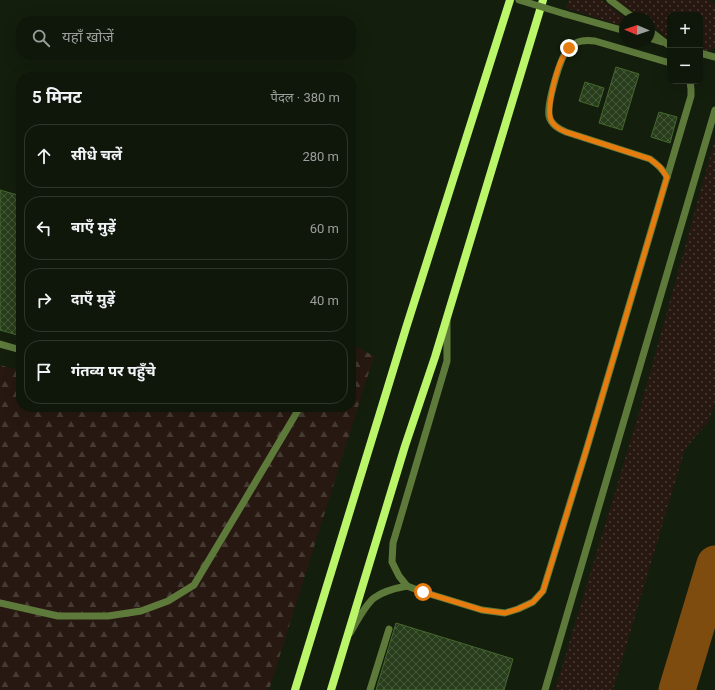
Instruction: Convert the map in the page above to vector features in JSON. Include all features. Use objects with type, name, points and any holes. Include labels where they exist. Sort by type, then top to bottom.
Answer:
[{"type":"main road","points":[[295,690],[404,335],[510,0]]},
{"type":"main road","points":[[331,690],[405,446],[435,357],[543,0]]},
{"type":"lane","points":[[519,0],[619,29]]},
{"type":"lane","points":[[610,0],[626,12]]},
{"type":"lane","points":[[655,34],[667,43]]},
{"type":"lane","points":[[667,62],[595,42],[586,40],[577,42],[564,54],[560,63],[550,99],[549,109],[549,116],[558,128],[566,132],[650,159],[660,167],[667,177]]},
{"type":"lane","points":[[655,40],[667,43]]},
{"type":"lane","points":[[703,54],[715,57]]},
{"type":"lane","points":[[447,316],[447,361],[393,543],[392,562],[399,576],[407,586],[482,610],[505,613],[533,602],[543,591],[589,443],[691,96],[691,84]]},
{"type":"lane","points":[[545,690],[715,110]]},
{"type":"lane","points":[[0,344],[16,349]]},
{"type":"lane","points":[[0,603],[58,616],[108,616],[141,611],[168,601],[194,585],[297,412]]},
{"type":"lane","points":[[345,642],[374,598],[386,592],[407,586]]},
{"type":"lane","points":[[370,690],[390,629]]},
{"type":"green space","points":[[569,0],[602,0],[619,13],[619,25],[566,8]]},
{"type":"green space","points":[[616,0],[709,0],[715,4],[715,48],[707,51],[703,50],[703,12],[667,12],[667,38],[655,29],[655,12],[633,12]]},
{"type":"green space","points":[[715,139],[715,401],[709,421],[685,449],[613,690],[555,690],[638,416]]},
{"type":"green space","points":[[356,347],[374,356],[269,690],[0,690],[0,365],[16,370],[16,412],[356,412]]},
{"type":"building","points":[[616,67],[639,74],[622,130],[599,123]]},
{"type":"building","points":[[585,82],[604,88],[598,107],[579,101]]},
{"type":"building","points":[[659,112],[677,117],[670,143],[651,137]]},
{"type":"building","points":[[0,190],[16,195],[16,335],[0,330]]},
{"type":"building","points":[[396,623],[513,659],[504,690],[376,690]]},
{"type":"taxiway","points":[[677,690],[715,564]]},
{"type":"route","points":[[423,592],[482,610],[505,613],[533,602],[543,591],[667,177],[660,167],[650,159],[566,132],[558,128],[552,122],[549,116],[550,99],[560,63],[564,54],[569,48]]}]
